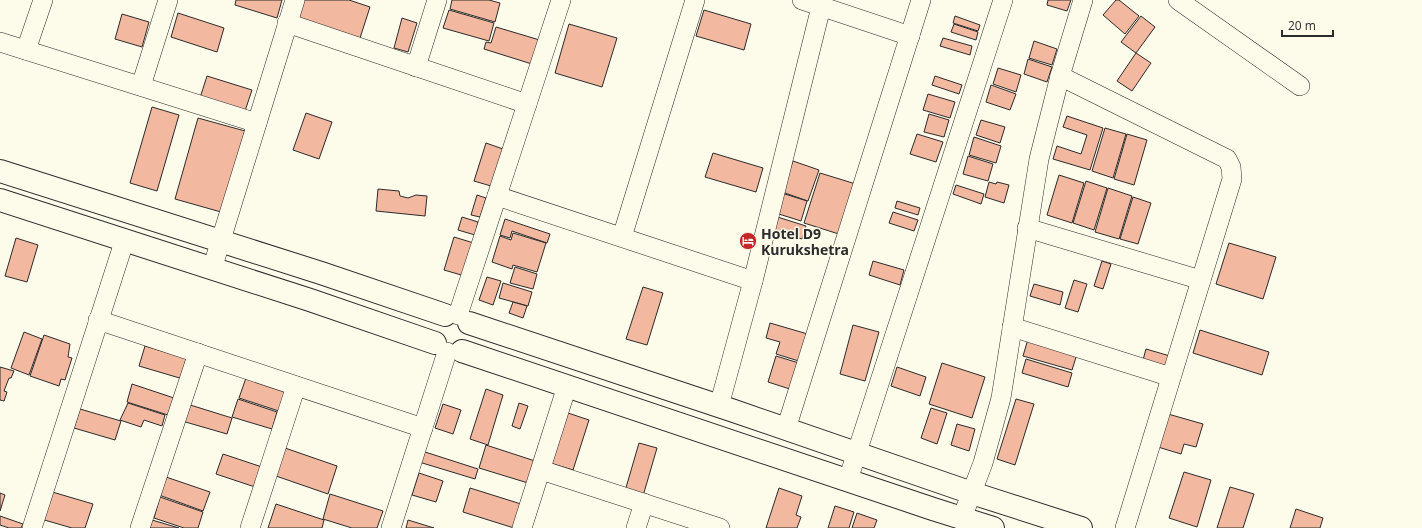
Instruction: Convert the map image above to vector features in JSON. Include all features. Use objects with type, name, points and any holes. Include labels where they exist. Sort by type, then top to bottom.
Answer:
[{"type":"main road","points":[[0,171],[457,318],[972,493],[1081,528]]},
{"type":"main road","points":[[0,200],[310,300],[448,349],[567,386],[993,528]]},
{"type":"main road","points":[[448,349],[433,335],[433,329],[437,321],[457,318]]},
{"type":"main road","points":[[448,349],[468,346],[472,338],[472,332],[457,318]]},
{"type":"street","points":[[26,50],[43,0]]},
{"type":"street","points":[[141,86],[168,0]]},
{"type":"street","points":[[212,269],[295,0]]},
{"type":"street","points":[[416,66],[437,0]]},
{"type":"street","points":[[457,318],[561,0]]},
{"type":"street","points":[[622,237],[695,0]]},
{"type":"street","points":[[802,0],[910,36]]},
{"type":"street","points":[[786,429],[921,0]]},
{"type":"street","points":[[848,480],[1003,0]]},
{"type":"street","points":[[962,518],[983,463],[1001,398],[1039,159],[1060,76],[1083,0]]},
{"type":"street","points":[[1178,0],[1300,86]]},
{"type":"street","points":[[719,406],[753,281],[822,6]]},
{"type":"street","points":[[288,23],[527,104]]},
{"type":"street","points":[[0,42],[257,123]]},
{"type":"street","points":[[1060,76],[1227,159],[1231,167],[1232,179],[1125,528]]},
{"type":"street","points":[[497,196],[753,281]]},
{"type":"street","points":[[1027,228],[1201,280]]},
{"type":"street","points":[[32,528],[124,239]]},
{"type":"street","points":[[98,320],[423,428]]},
{"type":"street","points":[[1012,327],[1171,377]]},
{"type":"street","points":[[391,528],[448,349]]},
{"type":"street","points":[[140,528],[198,353]]},
{"type":"street","points":[[250,528],[296,386]]},
{"type":"street","points":[[522,528],[542,470],[567,386]]},
{"type":"street","points":[[542,470],[720,528]]},
{"type":"street","points":[[636,528],[644,503]]},
{"type":"building","points":[[236,0],[282,0],[277,18],[235,5]]},
{"type":"building","points":[[302,0],[349,0],[370,7],[360,38],[296,18]]},
{"type":"building","points":[[452,0],[489,0],[500,3],[495,22],[450,9]]},
{"type":"building","points":[[1048,0],[1071,0],[1067,11],[1047,5]]},
{"type":"building","points":[[1116,0],[1119,0],[1139,16],[1125,34],[1103,15]]},
{"type":"building","points":[[449,10],[494,23],[489,41],[443,28]]},
{"type":"building","points":[[704,10],[751,24],[744,50],[696,36]]},
{"type":"building","points":[[178,13],[224,28],[217,52],[171,37]]},
{"type":"building","points":[[122,14],[149,22],[142,47],[115,39]]},
{"type":"building","points":[[955,16],[980,25],[978,31],[953,23]]},
{"type":"building","points":[[1141,16],[1155,27],[1136,53],[1121,42]]},
{"type":"building","points":[[402,18],[417,23],[408,52],[394,48]]},
{"type":"building","points":[[569,24],[617,38],[602,87],[555,73]]},
{"type":"building","points":[[954,24],[978,32],[976,40],[951,32]]},
{"type":"building","points":[[496,27],[543,41],[535,65],[484,49],[486,42],[491,43]]},
{"type":"building","points":[[943,38],[972,46],[970,55],[940,46]]},
{"type":"building","points":[[1034,41],[1057,49],[1052,65],[1029,58]]},
{"type":"building","points":[[1136,53],[1151,63],[1132,91],[1117,81]]},
{"type":"building","points":[[1028,59],[1052,67],[1047,82],[1024,74]]},
{"type":"building","points":[[998,68],[1021,75],[1016,92],[993,84]]},
{"type":"building","points":[[207,76],[252,90],[244,114],[199,101]]},
{"type":"building","points":[[935,76],[962,85],[959,94],[932,85]]},
{"type":"building","points":[[991,85],[1016,94],[1010,110],[986,102]]},
{"type":"building","points":[[928,94],[955,102],[950,118],[923,110]]},
{"type":"building","points":[[152,107],[179,115],[157,191],[130,183]]},
{"type":"building","points":[[306,113],[332,122],[319,159],[293,150]]},
{"type":"building","points":[[929,114],[949,120],[944,137],[924,132]]},
{"type":"building","points":[[1067,116],[1103,128],[1090,170],[1053,159],[1057,146],[1081,154],[1087,135],[1063,127]]},
{"type":"building","points":[[198,118],[245,131],[221,212],[175,199]]},
{"type":"building","points":[[981,120],[1005,127],[1000,143],[976,135]]},
{"type":"building","points":[[1105,128],[1126,134],[1113,178],[1092,171]]},
{"type":"building","points":[[917,134],[943,142],[936,162],[910,154]]},
{"type":"building","points":[[1127,134],[1147,140],[1134,185],[1114,179]]},
{"type":"building","points":[[974,137],[1001,146],[996,163],[969,155]]},
{"type":"building","points":[[486,143],[503,149],[491,186],[474,181]]},
{"type":"building","points":[[713,153],[763,168],[756,192],[705,177]]},
{"type":"building","points":[[968,156],[993,164],[988,181],[963,174]]},
{"type":"building","points":[[793,161],[819,170],[808,201],[782,192]]},
{"type":"building","points":[[820,173],[859,185],[842,235],[804,223]]},
{"type":"building","points":[[1059,175],[1084,183],[1072,223],[1047,215]]},
{"type":"building","points":[[1086,181],[1107,188],[1094,230],[1073,223]]},
{"type":"building","points":[[989,182],[1009,185],[1004,203],[985,197]]},
{"type":"building","points":[[956,185],[984,194],[981,204],[953,194]]},
{"type":"building","points":[[1108,188],[1132,196],[1119,239],[1095,232]]},
{"type":"building","points":[[378,189],[399,191],[400,196],[408,198],[416,195],[427,196],[425,216],[376,211]]},
{"type":"building","points":[[769,189],[807,201],[801,221],[763,209]]},
{"type":"building","points":[[477,195],[486,198],[480,217],[471,215]]},
{"type":"building","points":[[1133,197],[1151,203],[1138,244],[1120,239]]},
{"type":"building","points":[[897,201],[920,208],[918,215],[895,208]]},
{"type":"building","points":[[893,212],[918,220],[914,231],[889,223]]},
{"type":"building","points":[[768,214],[806,226],[802,239],[764,227]]},
{"type":"building","points":[[462,217],[478,222],[475,235],[458,230]]},
{"type":"building","points":[[505,219],[550,234],[547,243],[512,231],[510,238],[500,235]]},
{"type":"building","points":[[513,233],[546,243],[537,272],[513,265],[512,269],[492,262],[500,236],[511,240]]},
{"type":"building","points":[[454,237],[477,244],[468,277],[444,270]]},
{"type":"building","points":[[16,238],[38,245],[27,282],[5,276]]},
{"type":"building","points":[[1229,243],[1276,257],[1263,299],[1216,284]]},
{"type":"building","points":[[873,261],[904,270],[900,285],[869,275]]},
{"type":"building","points":[[1102,261],[1111,264],[1103,289],[1094,286]]},
{"type":"building","points":[[515,267],[537,274],[533,289],[510,283]]},
{"type":"building","points":[[487,277],[501,281],[493,305],[479,300]]},
{"type":"building","points":[[1074,280],[1087,284],[1078,312],[1065,308]]},
{"type":"building","points":[[503,283],[532,292],[528,306],[499,298]]},
{"type":"building","points":[[1034,284],[1063,292],[1060,305],[1030,296]]},
{"type":"building","points":[[643,287],[663,293],[647,345],[626,339]]},
{"type":"building","points":[[513,302],[527,306],[523,318],[509,313]]},
{"type":"building","points":[[770,323],[811,335],[802,362],[776,354],[780,342],[766,338]]},
{"type":"building","points":[[853,325],[879,332],[865,381],[840,374]]},
{"type":"building","points":[[1200,330],[1269,352],[1262,375],[1193,353]]},
{"type":"building","points":[[24,332],[42,339],[29,375],[11,368]]},
{"type":"building","points":[[44,335],[70,344],[68,357],[72,358],[65,380],[61,379],[59,386],[30,376]]},
{"type":"building","points":[[1028,339],[1077,354],[1072,370],[1023,356]]},
{"type":"building","points":[[145,346],[189,359],[183,379],[139,366]]},
{"type":"building","points":[[1146,349],[1170,356],[1167,367],[1143,360]]},
{"type":"building","points":[[776,356],[802,364],[793,390],[768,382]]},
{"type":"building","points":[[1026,359],[1072,373],[1068,387],[1022,373]]},
{"type":"building","points":[[942,363],[985,377],[972,418],[929,404]]},
{"type":"building","points":[[0,367],[14,371],[11,378],[9,378],[4,391],[7,392],[4,401],[0,400]]},
{"type":"building","points":[[897,367],[926,377],[920,396],[891,386]]},
{"type":"building","points":[[247,375],[292,390],[285,413],[239,398]]},
{"type":"building","points":[[132,384],[177,399],[171,416],[127,402]]},
{"type":"building","points":[[486,389],[503,395],[488,445],[470,439]]},
{"type":"building","points":[[238,399],[277,412],[272,429],[232,417]]},
{"type":"building","points":[[1016,399],[1034,404],[1015,465],[997,459]]},
{"type":"building","points":[[128,403],[165,415],[162,426],[144,420],[141,427],[120,420]]},
{"type":"building","points":[[519,403],[528,406],[520,429],[512,426]]},
{"type":"building","points":[[187,404],[232,418],[227,434],[182,421]]},
{"type":"building","points":[[443,404],[461,410],[453,434],[435,428]]},
{"type":"building","points":[[931,408],[947,413],[937,444],[921,438]]},
{"type":"building","points":[[80,409],[121,421],[115,440],[74,428]]},
{"type":"building","points":[[565,412],[589,420],[573,470],[550,463]]},
{"type":"building","points":[[1168,414],[1203,424],[1196,447],[1184,444],[1181,454],[1158,447]]},
{"type":"building","points":[[957,424],[975,429],[969,451],[951,445]]},
{"type":"building","points":[[639,443],[657,448],[643,496],[625,491]]},
{"type":"building","points":[[486,445],[535,461],[528,483],[479,468]]},
{"type":"building","points":[[285,448],[337,466],[328,494],[276,476]]},
{"type":"building","points":[[422,451],[478,469],[475,479],[419,462]]},
{"type":"building","points":[[223,454],[265,468],[258,488],[216,474]]},
{"type":"building","points":[[1184,472],[1211,480],[1197,527],[1169,518]]},
{"type":"building","points":[[419,473],[443,481],[436,502],[412,495]]},
{"type":"building","points":[[166,477],[210,492],[203,511],[159,495]]},
{"type":"building","points":[[1230,487],[1254,494],[1243,528],[1217,528]]},
{"type":"building","points":[[470,488],[521,504],[514,528],[463,512]]},
{"type":"building","points":[[779,488],[802,496],[796,515],[801,517],[797,528],[766,528]]},
{"type":"building","points":[[49,491],[93,504],[85,528],[72,528],[41,519]]},
{"type":"building","points":[[0,493],[5,495],[0,511]]},
{"type":"building","points":[[330,494],[383,511],[377,528],[352,528],[323,519]]},
{"type":"building","points":[[160,497],[203,512],[198,528],[184,528],[154,518]]},
{"type":"building","points":[[276,504],[324,520],[322,528],[268,528]]},
{"type":"building","points":[[835,506],[854,512],[849,528],[828,528]]},
{"type":"building","points":[[1296,509],[1323,518],[1320,528],[1290,528]]},
{"type":"building","points":[[857,513],[877,520],[874,528],[852,528]]},
{"type":"building","points":[[0,516],[23,524],[21,528],[9,528],[0,525]]},
{"type":"building","points":[[152,520],[179,528],[150,528]]},
{"type":"building","points":[[408,520],[434,528],[406,528]]},
{"type":"place","name":"Hotel D9 Kurukshetra","points":[[748,241]]}]
